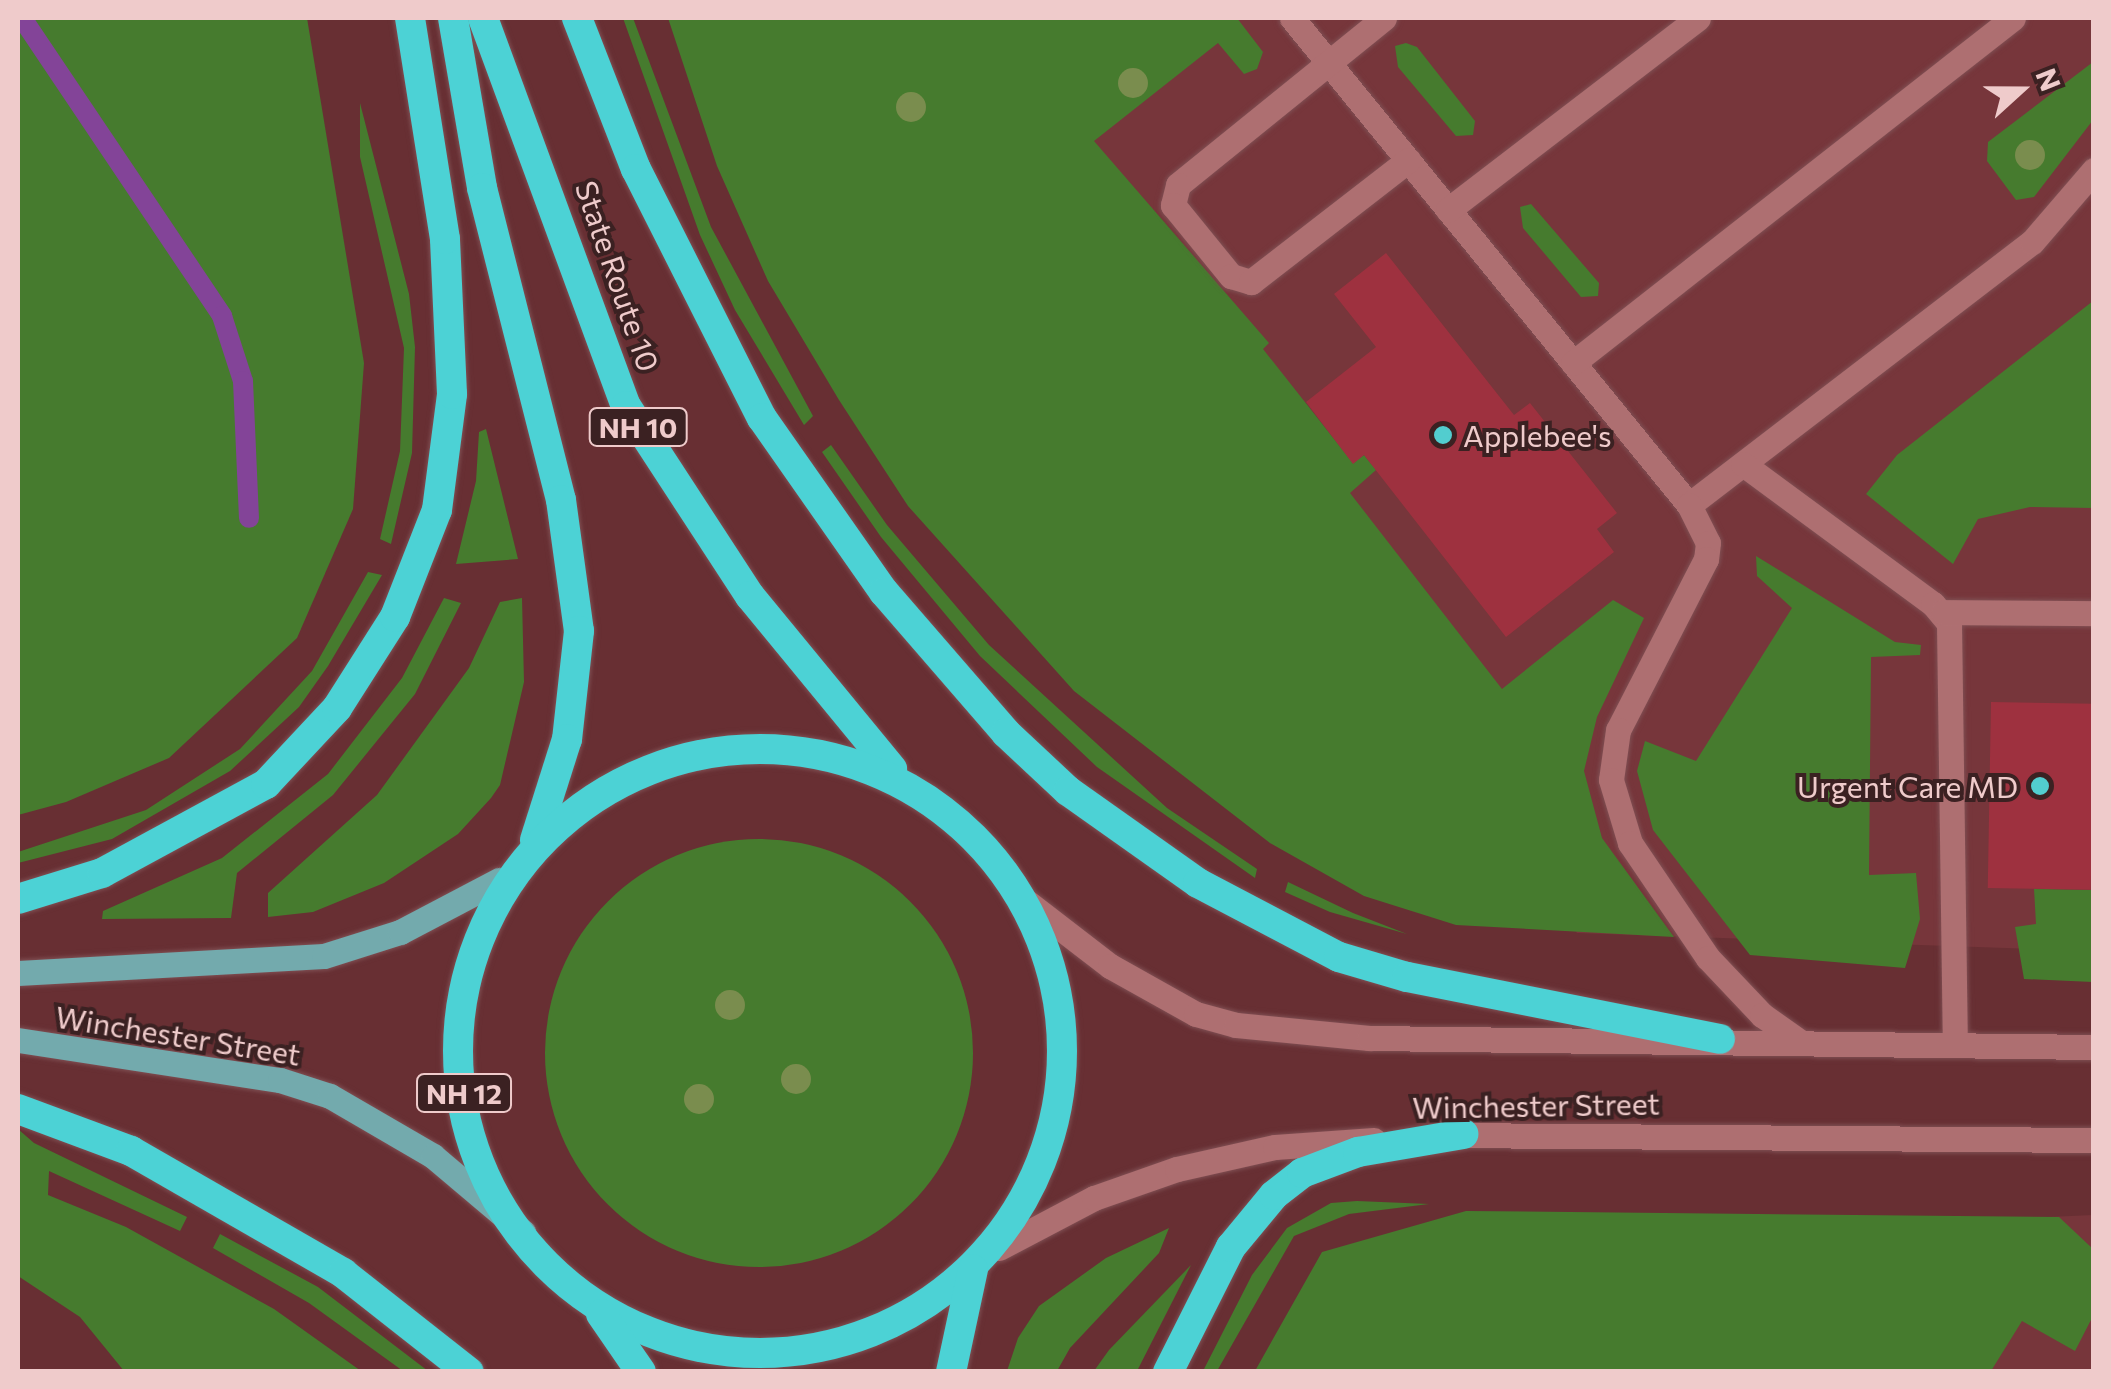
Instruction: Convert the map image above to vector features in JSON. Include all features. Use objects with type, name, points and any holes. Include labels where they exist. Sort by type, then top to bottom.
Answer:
[{"type":"highway","points":[[18,899],[102,873],[266,784],[338,708],[395,617],[438,510],[452,394],[446,239],[410,18]]},
{"type":"highway","name":"NH 10","points":[[453,18],[482,188],[561,500],[579,631],[567,739],[536,840]]},
{"type":"highway","name":"State Route 10","points":[[484,18],[626,406],[750,596],[911,786]]},
{"type":"highway","points":[[577,18],[636,170],[762,418],[884,592],[1006,732],[1068,791],[1198,883],[1339,957],[1424,980],[1720,1038]]},
{"type":"highway","points":[[498,880],[536,840],[635,779],[697,758],[824,753],[863,760],[911,786]]},
{"type":"highway","name":"NH 10","points":[[523,1232],[560,1281],[601,1314],[678,1347],[774,1351],[861,1337],[973,1270],[999,1248],[1027,1197],[1053,1122],[1060,1040],[1049,967],[1019,896],[972,835],[911,786]]},
{"type":"highway","name":"NH 12","points":[[498,880],[475,942],[458,1042],[466,1114],[488,1174],[523,1232]]},
{"type":"highway","points":[[18,1108],[131,1151],[344,1273],[469,1372]]},
{"type":"highway","points":[[1168,1372],[1231,1247],[1274,1195],[1302,1173],[1358,1152],[1462,1134]]},
{"type":"highway","points":[[951,1372],[973,1270]]},
{"type":"highway","points":[[601,1314],[641,1372]]},
{"type":"main road","name":"Winchester Street","points":[[18,972],[324,956],[400,932],[498,880]]},
{"type":"main road","name":"Winchester Street","points":[[18,1040],[280,1080],[330,1096],[433,1156],[523,1232]]},
{"type":"street","points":[[1292,18],[1689,506],[1708,543],[1706,559],[1618,730],[1611,780],[1630,843],[1708,958],[1762,1016],[1799,1040]]},
{"type":"street","points":[[1384,18],[1178,186],[1173,205],[1231,276],[1251,282],[1408,160]]},
{"type":"street","points":[[1448,210],[1698,18]]},
{"type":"street","points":[[1572,363],[2013,18]]},
{"type":"street","points":[[1689,506],[2032,242],[2094,170]]},
{"type":"street","points":[[1743,464],[1943,612],[2094,613]]},
{"type":"street","points":[[1943,612],[1950,640],[1955,1044]]},
{"type":"street","points":[[1019,896],[1110,966],[1196,1014],[1236,1025],[1368,1038],[1720,1038],[2094,1046]]},
{"type":"street","name":"Winchester Street","points":[[999,1248],[1094,1198],[1215,1159],[1275,1147],[1462,1134],[2094,1140]]},
{"type":"shaded area","points":[[841,18],[2093,18],[2093,951],[1577,933]]},
{"type":"shaded area","points":[[2093,1215],[2093,1371],[1886,1372],[1985,1220]]},
{"type":"green space","points":[[18,18],[307,18],[364,363],[353,509],[297,638],[169,758],[66,802],[18,815]]},
{"type":"green space","points":[[623,18],[633,18],[711,227],[813,416],[804,425],[735,310],[700,235]]},
{"type":"green space","points":[[668,18],[1237,18],[1263,52],[1257,69],[1244,74],[1218,43],[1094,141],[1269,343],[1263,349],[1353,463],[1364,455],[1376,470],[1350,493],[1502,689],[1613,600],[1644,618],[1597,717],[1584,771],[1602,838],[1674,937],[1456,925],[1364,896],[1270,843],[1074,691],[908,506],[839,400],[768,281],[717,166]]},
{"type":"green space","points":[[1406,43],[1417,47],[1475,121],[1473,135],[1456,136],[1398,67],[1395,46]]},
{"type":"green space","points":[[2093,62],[2093,120],[2034,197],[2016,200],[1987,161],[1988,142]]},
{"type":"green space","points":[[360,103],[409,294],[415,347],[412,453],[391,544],[380,539],[400,451],[404,348],[360,157]]},
{"type":"green space","points":[[1531,204],[1599,283],[1598,296],[1581,297],[1523,228],[1520,207]]},
{"type":"green space","points":[[2093,301],[2093,508],[2030,507],[1978,519],[1953,564],[1866,494],[1897,455]]},
{"type":"green space","points":[[486,429],[518,559],[456,564],[476,481],[479,432]]},
{"type":"green space","points":[[831,445],[887,525],[989,645],[1167,808],[1257,869],[1255,878],[1097,767],[980,656],[881,537],[822,452]]},
{"type":"green space","points":[[1756,556],[1895,642],[1921,645],[1920,655],[1871,657],[1869,875],[1916,873],[1920,919],[1905,968],[1750,955],[1653,830],[1637,771],[1645,741],[1696,761],[1792,608],[1757,576]]},
{"type":"green space","points":[[368,572],[382,575],[328,666],[299,707],[230,771],[112,839],[18,863],[18,852],[146,810],[240,749],[312,671]]},
{"type":"green space","points":[[444,598],[461,603],[415,694],[333,795],[237,873],[231,918],[102,919],[103,911],[222,858],[328,774],[402,678]]},
{"type":"green space","points":[[522,598],[524,682],[500,785],[491,798],[458,834],[384,883],[313,912],[268,917],[268,893],[377,795],[469,668],[500,602]]},
{"type":"green space","points":[[759,839],[801,843],[841,855],[878,875],[911,901],[937,934],[957,971],[969,1011],[973,1053],[969,1095],[957,1135],[937,1172],[911,1205],[878,1231],[841,1251],[801,1263],[759,1267],[717,1263],[677,1251],[640,1231],[607,1205],[581,1172],[561,1135],[549,1095],[545,1053],[549,1011],[561,971],[581,934],[607,901],[640,875],[677,855],[717,843]]},
{"type":"green space","points":[[1288,882],[1407,934],[1330,912],[1285,892]]},
{"type":"green space","points":[[2034,889],[2093,890],[2093,982],[2024,979],[2015,927],[2036,924]]},
{"type":"green space","points":[[18,1129],[34,1143],[187,1217],[180,1231],[49,1171],[48,1195],[126,1227],[274,1309],[361,1371],[124,1371],[80,1317],[18,1276]]},
{"type":"green space","points":[[1331,1203],[1429,1204],[1349,1214],[1294,1236],[1217,1371],[1203,1371],[1252,1275],[1287,1228]]},
{"type":"green space","points":[[1466,1211],[2059,1217],[2093,1249],[2093,1316],[2075,1351],[2022,1321],[1991,1371],[1255,1371],[1322,1252]]},
{"type":"green space","points":[[1169,1228],[1159,1253],[1070,1348],[1057,1371],[1007,1371],[1018,1338],[1039,1306],[1106,1258]]},
{"type":"green space","points":[[220,1234],[318,1287],[428,1371],[403,1371],[309,1303],[213,1248]]},
{"type":"green space","points":[[1191,1265],[1137,1371],[1094,1371],[1109,1350]]},
{"type":"building","name":"Applebee's","points":[[1386,253],[1514,415],[1530,403],[1617,513],[1597,529],[1614,552],[1506,637],[1364,455],[1353,464],[1306,402],[1376,347],[1334,294]]},
{"type":"building","name":"Urgent Care MD","points":[[1991,702],[2094,704],[2091,890],[1988,888]]},
{"type":"waterway","points":[[22,18],[222,316],[243,381],[249,518]]},
{"type":"place","name":"Applebee's","points":[[1443,435]]},
{"type":"place","name":"Urgent Care MD","points":[[2040,786]]}]
